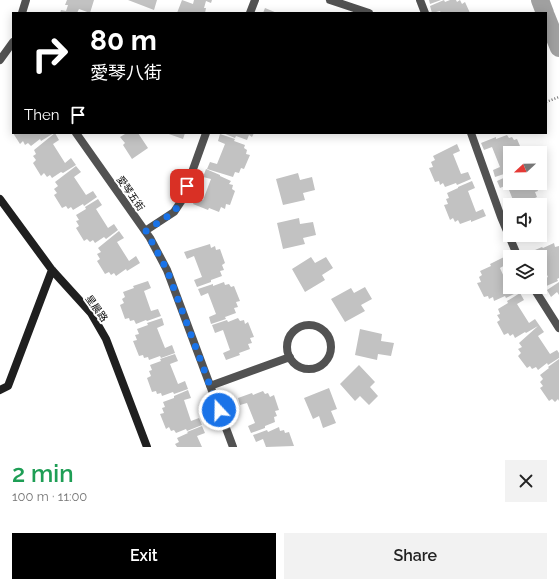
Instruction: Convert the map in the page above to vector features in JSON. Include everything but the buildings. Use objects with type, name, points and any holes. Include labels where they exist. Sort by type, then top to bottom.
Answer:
[{"type":"street","points":[[22,12],[26,0]]},
{"type":"street","points":[[250,12],[255,0]]},
{"type":"street","points":[[330,0],[366,12]]},
{"type":"street","points":[[420,0],[425,12]]},
{"type":"street","points":[[0,60],[10,52]]},
{"type":"street","name":"愛琴五街","points":[[77,134],[146,231],[167,270],[233,447]]},
{"type":"street","points":[[146,231],[174,212],[182,200],[206,134]]},
{"type":"street","points":[[471,134],[501,217],[515,250]]},
{"type":"street","name":"星晨路","points":[[0,199],[52,270],[91,313],[106,339],[147,447]]},
{"type":"street","points":[[0,390],[8,386],[52,270]]},
{"type":"street","points":[[537,294],[559,328]]},
{"type":"street","points":[[314,325],[326,332],[330,338],[332,345],[328,359],[323,365],[316,369],[301,368],[294,364],[290,358],[287,350],[287,342],[294,330],[300,326],[314,325]]},
{"type":"street","points":[[210,386],[290,358]]},
{"type":"path","points":[[547,102],[559,97]]},
{"type":"waterway","points":[[540,0],[545,12]]},
{"type":"waterway","points":[[547,18],[559,48]]},
{"type":"route","points":[[187,186],[182,200],[174,212],[146,231],[167,270],[219,410]]}]
